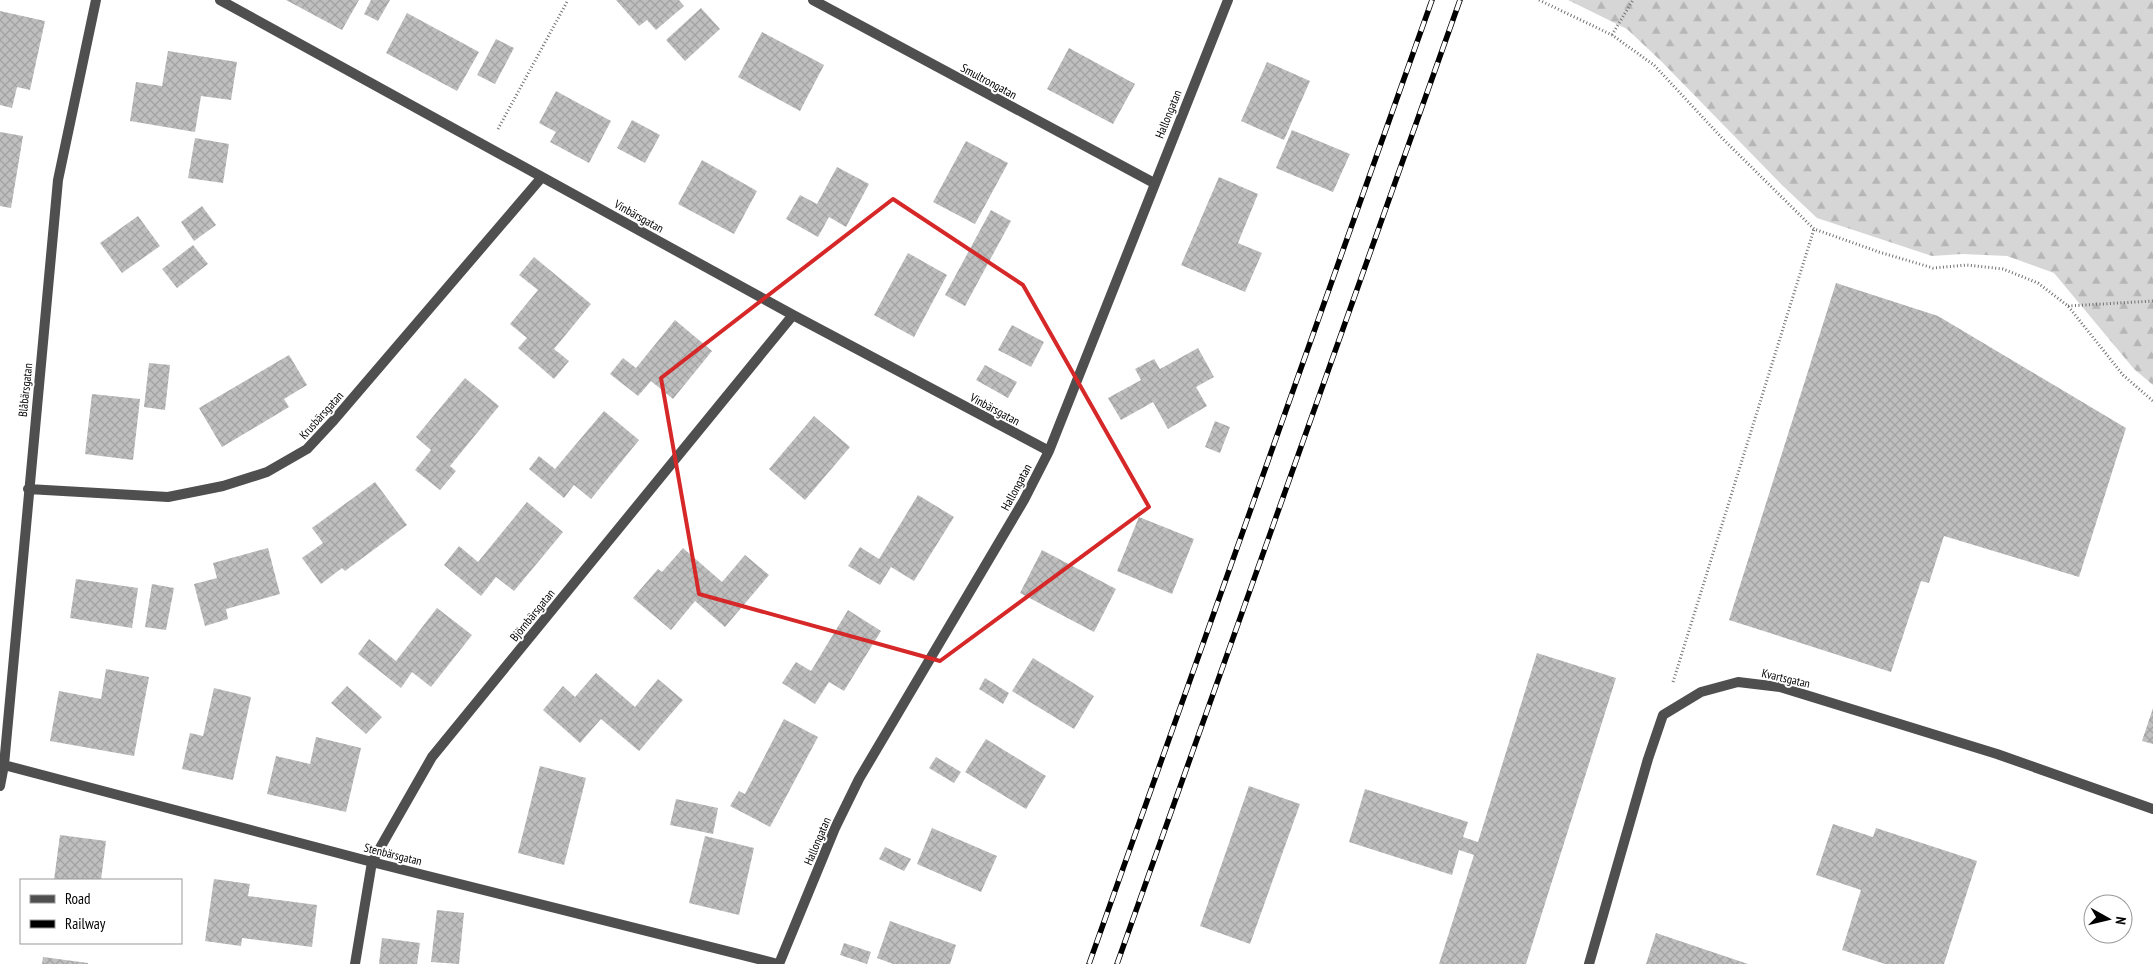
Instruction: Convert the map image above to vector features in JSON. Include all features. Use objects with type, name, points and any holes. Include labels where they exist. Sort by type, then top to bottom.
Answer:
[{"type":"street","name":"Blåbärsgatan","points":[[0,786],[4,765],[58,180],[96,0]]},
{"type":"street","name":"Vinbärsgatan","points":[[220,0],[793,315],[1048,451]]},
{"type":"street","name":"Smultrongatan","points":[[813,0],[1154,183]]},
{"type":"street","name":"Hallongatan","points":[[779,964],[835,828],[860,779],[1024,500],[1048,451],[1228,0]]},
{"type":"street","name":"Krusbärsgatan","points":[[28,489],[168,497],[222,486],[267,472],[307,449],[542,177]]},
{"type":"street","name":"Björnbärsgatan","points":[[355,964],[372,862],[432,757],[793,315]]},
{"type":"street","name":"Kvartsgatan","points":[[1663,715],[1701,692],[1738,682],[1780,687],[1997,754],[2153,809]]},
{"type":"street","points":[[1589,964],[1648,759],[1663,715]]},
{"type":"street","name":"Stenbärsgatan","points":[[4,765],[372,862],[779,964]]},
{"type":"path","points":[[488,147],[568,0]]},
{"type":"path","points":[[1539,0],[1612,35],[1654,65],[1722,138],[1814,229],[1879,252],[1933,268],[1967,265],[2003,269],[2038,283],[2068,306],[2124,375],[2153,401]]},
{"type":"path","points":[[1612,35],[1633,0]]},
{"type":"path","points":[[1663,715],[1814,229]]},
{"type":"path","points":[[2068,306],[2153,301]]},
{"type":"highlighted area","points":[[893,199],[1023,285],[1149,507],[940,661],[699,594],[661,378]]},
{"type":"green space","points":[[1568,0],[2153,0],[2153,385],[2134,369],[2054,273],[2007,256],[1962,254],[1932,256],[1817,218],[1627,29]]},
{"type":"building","points":[[286,0],[359,0],[342,30]]},
{"type":"building","points":[[371,0],[390,0],[378,21],[364,14]]},
{"type":"building","points":[[616,0],[679,0],[684,6],[656,30],[647,20],[639,26]]},
{"type":"building","points":[[701,8],[720,29],[685,61],[666,40]]},
{"type":"building","points":[[0,11],[45,21],[30,90],[17,87],[12,108],[0,105]]},
{"type":"building","points":[[407,13],[479,52],[457,91],[386,53]]},
{"type":"building","points":[[762,32],[824,65],[800,111],[738,77]]},
{"type":"building","points":[[496,39],[514,48],[495,84],[477,75]]},
{"type":"building","points":[[1069,48],[1135,84],[1113,124],[1047,89]]},
{"type":"building","points":[[168,51],[237,62],[231,100],[201,96],[195,132],[130,121],[136,82],[162,86]]},
{"type":"building","points":[[1267,62],[1310,81],[1284,140],[1241,121]]},
{"type":"building","points":[[556,91],[611,121],[589,163],[550,142],[556,132],[539,123]]},
{"type":"building","points":[[632,120],[660,135],[645,163],[617,148]]},
{"type":"building","points":[[1292,130],[1350,154],[1333,192],[1276,168]]},
{"type":"building","points":[[0,132],[23,136],[11,208],[0,206]]},
{"type":"building","points":[[195,138],[229,144],[223,183],[188,178]]},
{"type":"building","points":[[966,141],[1008,163],[975,224],[933,202]]},
{"type":"building","points":[[702,160],[757,191],[734,234],[678,204]]},
{"type":"building","points":[[837,167],[869,184],[846,227],[829,217],[818,237],[786,219],[800,195],[817,204]]},
{"type":"building","points":[[1219,177],[1258,194],[1238,243],[1262,253],[1245,292],[1181,265]]},
{"type":"building","points":[[202,206],[216,225],[194,241],[181,222]]},
{"type":"building","points":[[991,210],[1011,221],[965,306],[945,295]]},
{"type":"building","points":[[138,216],[160,246],[122,273],[100,243]]},
{"type":"building","points":[[193,245],[208,264],[177,288],[162,269]]},
{"type":"building","points":[[908,253],[947,275],[914,337],[874,315]]},
{"type":"building","points":[[534,257],[591,304],[554,349],[569,361],[554,379],[518,348],[527,338],[510,324],[538,290],[519,275]]},
{"type":"building","points":[[1836,283],[1938,316],[2126,428],[2079,577],[1944,536],[1929,583],[1921,581],[1891,672],[1729,620]]},
{"type":"building","points":[[675,320],[712,351],[673,399],[651,381],[638,396],[610,374],[623,358],[636,368]]},
{"type":"building","points":[[1012,325],[1044,342],[1031,367],[998,350]]},
{"type":"building","points":[[1198,348],[1214,377],[1196,387],[1207,406],[1168,429],[1153,402],[1121,420],[1108,398],[1141,380],[1135,369],[1154,359],[1160,369]]},
{"type":"building","points":[[289,355],[307,385],[284,399],[289,407],[222,447],[199,408]]},
{"type":"building","points":[[149,363],[170,365],[165,410],[144,407]]},
{"type":"building","points":[[985,365],[1017,382],[1008,398],[976,380]]},
{"type":"building","points":[[465,378],[499,406],[450,466],[456,471],[440,490],[415,470],[431,450],[416,437]]},
{"type":"building","points":[[92,394],[140,399],[133,460],[85,454]]},
{"type":"building","points":[[604,411],[639,440],[591,499],[574,485],[564,498],[529,469],[539,456],[555,469]]},
{"type":"building","points":[[814,416],[850,447],[805,500],[769,469]]},
{"type":"building","points":[[1215,421],[1230,427],[1220,453],[1205,447]]},
{"type":"building","points":[[375,482],[407,525],[345,571],[342,568],[321,584],[302,558],[323,543],[312,528]]},
{"type":"building","points":[[918,495],[954,517],[914,581],[891,567],[880,585],[848,566],[860,547],[879,559]]},
{"type":"building","points":[[527,502],[563,532],[514,591],[496,577],[481,596],[444,565],[459,546],[478,562]]},
{"type":"building","points":[[1139,517],[1194,539],[1172,594],[1117,571]]},
{"type":"building","points":[[268,548],[280,594],[226,609],[228,619],[205,626],[194,584],[217,578],[213,563]]},
{"type":"building","points":[[683,548],[722,582],[745,555],[769,575],[725,627],[695,601],[671,630],[633,598],[658,569],[662,572]]},
{"type":"building","points":[[1042,550],[1116,589],[1094,632],[1020,593]]},
{"type":"building","points":[[76,579],[138,588],[132,628],[70,618]]},
{"type":"building","points":[[152,584],[174,588],[166,630],[145,627]]},
{"type":"building","points":[[437,608],[472,635],[431,687],[412,672],[401,688],[358,654],[369,639],[396,661]]},
{"type":"building","points":[[848,610],[881,631],[844,691],[829,682],[815,704],[782,683],[796,662],[811,671]]},
{"type":"building","points":[[1537,653],[1616,678],[1526,964],[1439,964],[1474,855],[1459,850],[1452,875],[1349,842],[1365,789],[1468,822],[1463,837],[1478,842]]},
{"type":"building","points":[[1033,658],[1094,696],[1074,729],[1012,691]]},
{"type":"building","points":[[106,669],[149,677],[134,756],[50,741],[59,691],[101,699]]},
{"type":"building","points":[[596,673],[635,707],[658,679],[683,700],[639,751],[601,719],[580,743],[543,710],[563,686],[575,697]]},
{"type":"building","points":[[985,678],[1009,693],[1003,704],[979,689]]},
{"type":"building","points":[[347,686],[382,717],[366,734],[331,703]]},
{"type":"building","points":[[214,688],[251,697],[233,780],[182,769],[190,733],[203,736]]},
{"type":"building","points":[[2153,708],[2153,744],[2142,741]]},
{"type":"building","points":[[784,719],[818,737],[770,827],[730,806],[739,791],[745,794]]},
{"type":"building","points":[[316,737],[361,748],[346,812],[267,794],[276,756],[310,764]]},
{"type":"building","points":[[986,739],[1046,776],[1026,809],[965,772]]},
{"type":"building","points":[[936,757],[961,772],[954,783],[929,768]]},
{"type":"building","points":[[540,766],[586,778],[564,865],[518,853]]},
{"type":"building","points":[[1249,786],[1300,804],[1250,944],[1200,926]]},
{"type":"building","points":[[676,799],[718,808],[713,834],[670,825]]},
{"type":"building","points":[[1833,824],[1873,837],[1876,828],[1977,861],[1944,964],[1885,964],[1842,950],[1861,890],[1816,875]]},
{"type":"building","points":[[932,828],[997,856],[981,892],[917,864]]},
{"type":"building","points":[[60,835],[106,841],[101,879],[54,879]]},
{"type":"building","points":[[705,836],[754,848],[739,915],[689,903]]},
{"type":"building","points":[[885,847],[911,859],[904,871],[879,859]]},
{"type":"building","points":[[214,879],[250,884],[248,896],[317,905],[312,947],[242,938],[241,946],[205,941]]},
{"type":"building","points":[[437,910],[464,913],[459,964],[431,962]]},
{"type":"building","points":[[890,921],[956,945],[950,964],[893,964],[877,958]]},
{"type":"building","points":[[1656,933],[1748,964],[1646,964]]},
{"type":"building","points":[[382,938],[420,943],[417,964],[379,964]]},
{"type":"building","points":[[844,943],[871,952],[867,964],[840,955]]},
{"type":"building","points":[[43,957],[88,963],[88,964],[42,964]]},
{"type":"railway","points":[[1089,964],[1432,0]]},
{"type":"railway","points":[[1117,964],[1460,0]]}]
